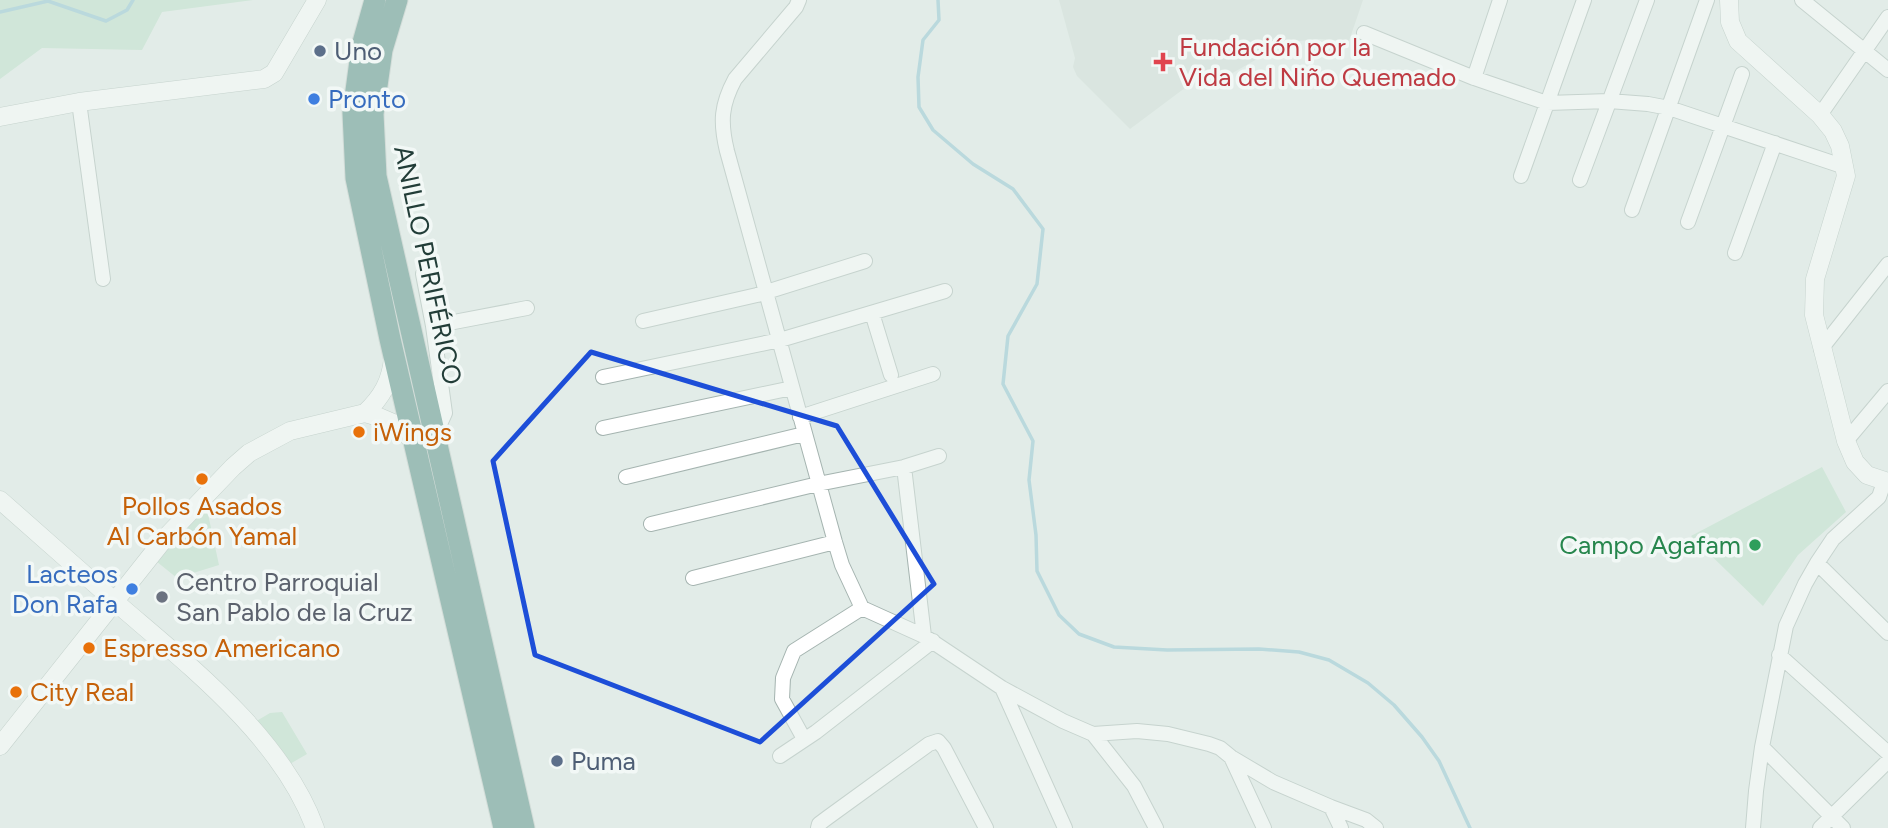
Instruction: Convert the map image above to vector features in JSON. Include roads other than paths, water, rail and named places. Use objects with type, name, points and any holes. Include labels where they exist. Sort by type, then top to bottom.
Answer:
[{"type":"highway","name":"ANILLO PERIFÉRICO","points":[[375,0],[362,46],[353,113],[356,178],[390,339],[503,828]]},
{"type":"highway","name":"ANILLO PERIFÉRICO","points":[[397,0],[382,51],[373,114],[376,176],[524,828]]},
{"type":"street","points":[[0,117],[79,102],[264,79],[274,73],[317,0]]},
{"type":"street","points":[[799,0],[735,79],[726,99],[722,120],[727,153],[818,484],[842,565],[862,608],[929,638],[1002,688],[1093,734],[1137,731],[1168,734],[1209,744],[1220,748],[1273,782],[1366,820],[1376,828]]},
{"type":"street","points":[[1474,78],[1500,0]]},
{"type":"street","points":[[1521,176],[1584,0]]},
{"type":"street","points":[[1580,180],[1647,0]]},
{"type":"street","points":[[1632,210],[1707,0]]},
{"type":"street","points":[[1729,0],[1732,28],[1742,47],[1820,115],[1833,131],[1840,146],[1846,176],[1815,279],[1814,315],[1846,441],[1855,462],[1885,492],[1833,539],[1805,584],[1786,626],[1762,747],[1753,828]]},
{"type":"street","points":[[1805,1],[1888,70]]},
{"type":"street","points":[[1820,115],[1888,17]]},
{"type":"street","points":[[1364,33],[1474,78],[1547,103],[1609,101],[1669,108],[1845,167]]},
{"type":"street","points":[[1688,222],[1742,74]]},
{"type":"street","points":[[79,102],[103,279]]},
{"type":"street","points":[[1735,253],[1775,143]]},
{"type":"street","points":[[1819,158],[1832,154],[1840,146]]},
{"type":"street","points":[[643,321],[766,292],[865,261]]},
{"type":"street","points":[[1821,349],[1888,264]]},
{"type":"street","points":[[423,274],[445,413],[435,435]]},
{"type":"street","points":[[603,377],[780,340],[946,290]]},
{"type":"street","points":[[433,326],[527,308]]},
{"type":"street","points":[[872,313],[891,375]]},
{"type":"street","points":[[0,746],[165,538],[233,467],[249,453],[289,431],[365,412],[377,401],[391,372],[393,355],[390,339]]},
{"type":"street","points":[[800,417],[933,374]]},
{"type":"street","points":[[603,428],[792,388]]},
{"type":"street","points":[[1846,441],[1888,391]]},
{"type":"street","points":[[365,412],[393,423],[414,443]]},
{"type":"street","points":[[626,477],[804,434]]},
{"type":"street","points":[[651,523],[904,467],[939,456]]},
{"type":"street","points":[[904,467],[929,638]]},
{"type":"street","points":[[0,500],[203,678],[249,724],[283,769],[309,811],[315,828]]},
{"type":"street","points":[[693,578],[835,542]]},
{"type":"street","points":[[1817,563],[1888,633]]},
{"type":"street","points":[[804,738],[782,699],[783,678],[794,652],[862,608]]},
{"type":"street","points":[[780,755],[816,732],[929,638]]},
{"type":"street","points":[[1779,655],[1888,753]]},
{"type":"street","points":[[1002,688],[1065,828]]},
{"type":"street","points":[[1093,734],[1134,786],[1156,828]]},
{"type":"street","points":[[818,828],[819,824],[929,744],[938,741],[986,828]]},
{"type":"street","points":[[1762,747],[1843,828]]},
{"type":"street","points":[[1231,757],[1264,828]]},
{"type":"street","points":[[1820,828],[1888,761]]},
{"type":"street","points":[[1331,807],[1341,828]]},
{"type":"waterway","points":[[0,12],[48,1],[106,21],[127,10],[133,0]]},
{"type":"waterway","points":[[938,0],[939,20],[923,40],[918,77],[919,107],[933,130],[973,164],[1013,189],[1043,229],[1037,284],[1008,336],[1003,384],[1033,441],[1029,480],[1036,535],[1037,571],[1059,615],[1079,634],[1114,647],[1167,650],[1259,649],[1299,652],[1329,660],[1368,683],[1394,705],[1422,737],[1439,761],[1470,828]]},
{"type":"place","name":"Uno","points":[[320,51]]},
{"type":"place","name":"Fundación por la Vida del Niño Quemado","points":[[1163,62]]},
{"type":"place","name":"Pronto","points":[[314,99]]},
{"type":"place","name":"iWings","points":[[359,432]]},
{"type":"place","name":"Pollos Asados Al Carbón Yamal","points":[[202,479]]},
{"type":"place","name":"Campo Agafam","points":[[1755,545]]},
{"type":"place","name":"Lacteos Don Rafa","points":[[132,589]]},
{"type":"place","name":"Centro Parroquial San Pablo de la Cruz","points":[[162,597]]},
{"type":"place","name":"Espresso Americano","points":[[89,648]]},
{"type":"place","name":"City Real","points":[[16,692]]},
{"type":"place","name":"Puma","points":[[557,761]]}]
